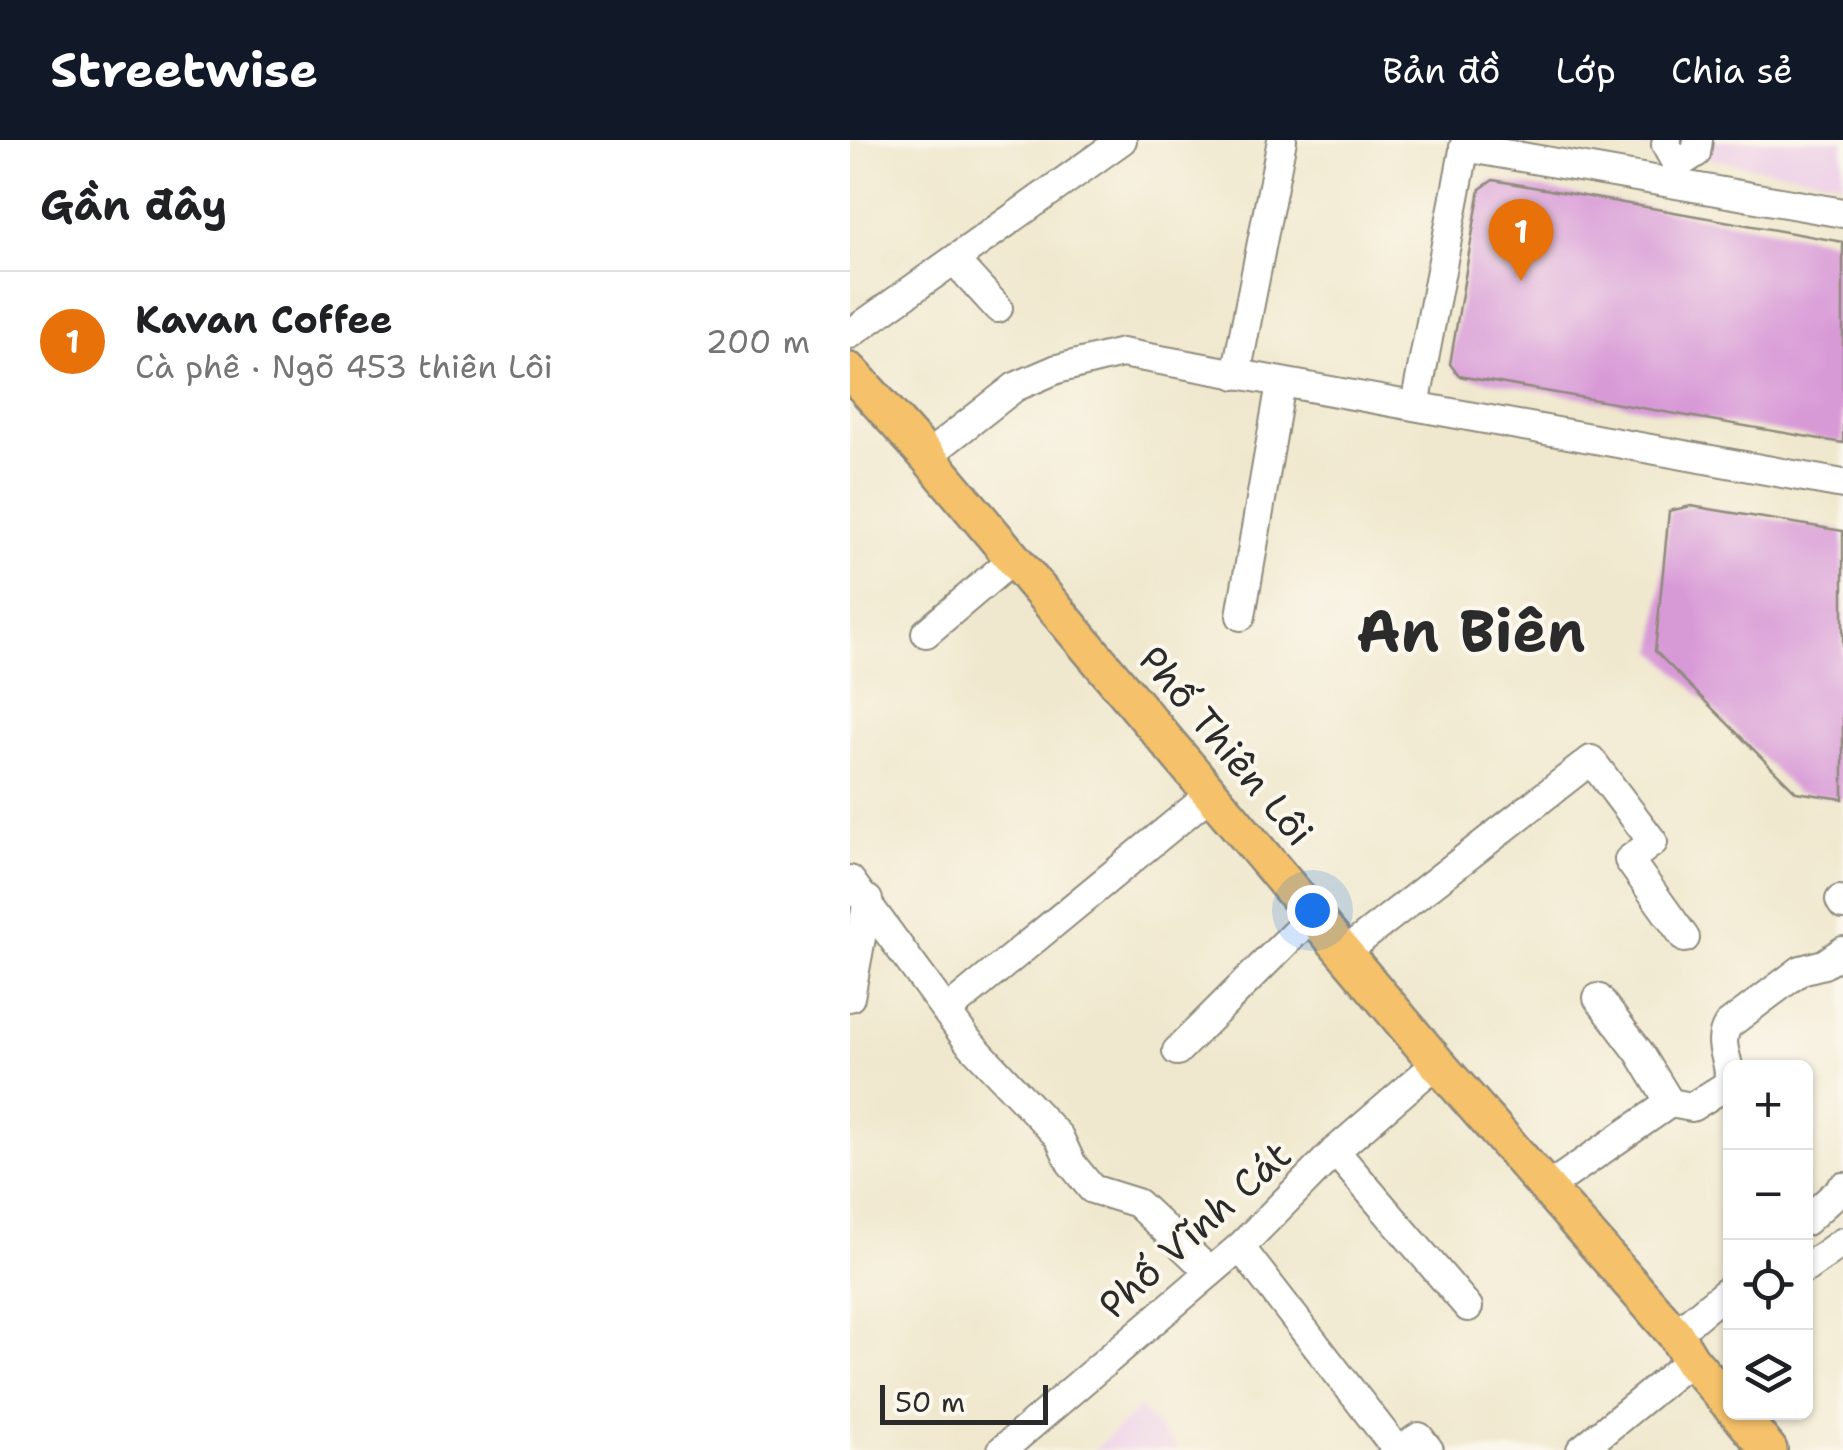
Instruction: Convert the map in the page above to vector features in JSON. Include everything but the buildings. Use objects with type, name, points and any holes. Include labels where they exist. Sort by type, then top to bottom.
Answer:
[{"type":"main road","name":"Phố Thiên Lôi","points":[[850,371],[928,456],[1723,1397]]},
{"type":"main road","points":[[1743,1420],[1769,1450]]},
{"type":"street","points":[[850,334],[1122,140]]},
{"type":"street","points":[[1236,375],[1282,140]]},
{"type":"street","points":[[1673,162],[1696,153],[1698,140]]},
{"type":"street","points":[[1414,406],[1465,144],[1673,162],[1843,213]]},
{"type":"street","points":[[956,261],[998,308]]},
{"type":"street","points":[[928,456],[1015,387],[1057,369],[1122,353],[1843,484]]},
{"type":"street","points":[[1241,616],[1281,383]]},
{"type":"street","points":[[926,633],[1012,560]]},
{"type":"street","points":[[1345,952],[1592,760],[1652,842],[1630,860],[1685,938]]},
{"type":"street","points":[[947,1011],[1212,794]]},
{"type":"street","points":[[859,890],[968,1041],[1060,1137],[1071,1162],[1092,1189],[1137,1203],[1210,1272]]},
{"type":"street","points":[[850,997],[859,890]]},
{"type":"street","points":[[1177,1051],[1314,914]]},
{"type":"street","points":[[1547,1188],[1670,1103],[1692,1107],[1727,1085],[1730,1070],[1721,1048],[1728,1025],[1801,970],[1824,964],[1843,951]]},
{"type":"street","points":[[1598,998],[1639,1052],[1670,1103]]},
{"type":"street","name":"Phố Vĩnh Cát","points":[[1002,1450],[1240,1246],[1335,1151],[1437,1062]]},
{"type":"street","points":[[1335,1151],[1468,1307]]},
{"type":"street","points":[[1813,1215],[1843,1187]]},
{"type":"street","points":[[1813,1263],[1843,1242]]},
{"type":"street","points":[[1240,1246],[1398,1450],[1418,1437],[1429,1450]]},
{"type":"street","points":[[1582,1450],[1683,1347],[1723,1297]]},
{"type":"shaded area","points":[[1602,140],[1843,140],[1843,182]]},
{"type":"shaded area","points":[[1139,1408],[1179,1450],[1094,1450]]},
{"type":"place","name":"Kavan Coffee","points":[[1521,281]]},
{"type":"district","name":"An Biên","points":[[1471,631]]}]
